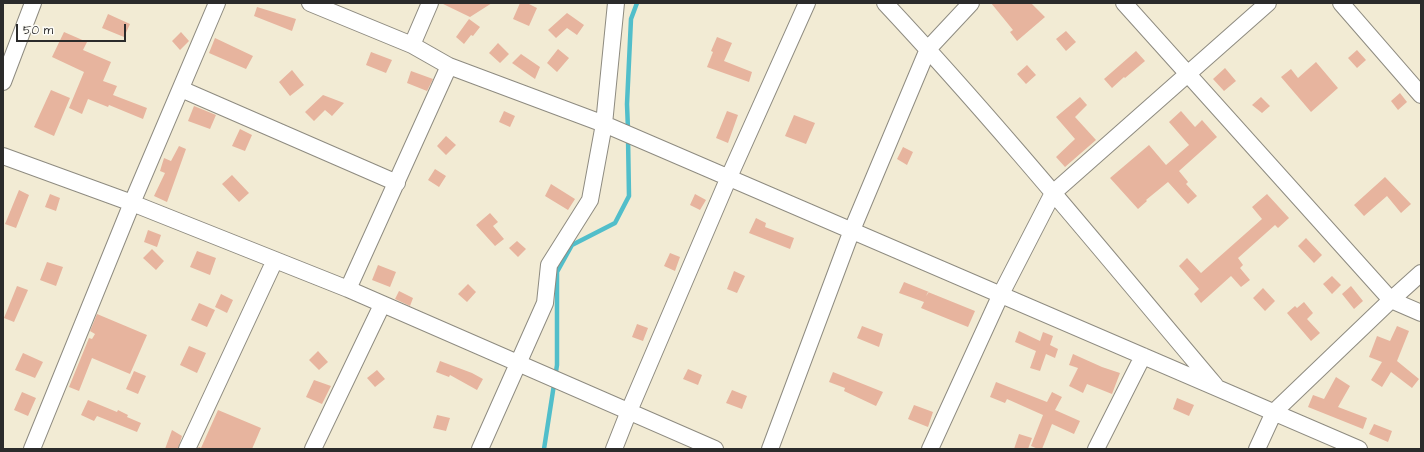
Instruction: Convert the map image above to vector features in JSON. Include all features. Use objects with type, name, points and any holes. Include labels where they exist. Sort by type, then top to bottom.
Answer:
[{"type":"street","points":[[3,82],[33,3]]},
{"type":"street","points":[[32,449],[132,203],[218,3]]},
{"type":"street","points":[[310,3],[412,45],[449,66],[604,124],[1359,449]]},
{"type":"street","points":[[412,45],[430,3]]},
{"type":"street","points":[[480,449],[545,303],[549,265],[590,200],[604,124],[616,3]]},
{"type":"street","points":[[614,449],[628,411],[807,3]]},
{"type":"street","points":[[885,3],[928,48],[1218,388]]},
{"type":"street","points":[[770,449],[852,230],[928,48],[971,3]]},
{"type":"street","points":[[1124,3],[1391,300],[1421,313]]},
{"type":"street","points":[[930,449],[1000,294],[1053,193],[1189,75],[1268,3]]},
{"type":"street","points":[[1341,3],[1421,95]]},
{"type":"street","points":[[348,290],[449,66]]},
{"type":"street","points":[[181,88],[396,183]]},
{"type":"street","points":[[3,156],[132,203],[348,290],[715,449]]},
{"type":"street","points":[[187,449],[275,260]]},
{"type":"street","points":[[1257,449],[1274,412],[1421,273]]},
{"type":"street","points":[[313,449],[382,305]]},
{"type":"street","points":[[1096,449],[1143,356]]},
{"type":"building","points":[[441,3],[492,3],[470,17]]},
{"type":"building","points":[[520,3],[527,3],[537,8],[529,26],[513,19]]},
{"type":"building","points":[[991,3],[1031,3],[1045,17],[1017,41],[1010,32],[1013,30]]},
{"type":"building","points":[[257,7],[296,19],[292,31],[254,16]]},
{"type":"building","points":[[567,13],[584,25],[577,35],[567,28],[556,38],[548,30]]},
{"type":"building","points":[[108,14],[130,24],[124,37],[102,28]]},
{"type":"building","points":[[469,19],[480,27],[464,44],[456,37]]},
{"type":"building","points":[[1066,31],[1076,42],[1066,51],[1056,39]]},
{"type":"building","points":[[64,32],[87,42],[83,50],[111,62],[103,81],[117,86],[113,95],[147,108],[143,119],[109,105],[108,107],[88,99],[82,114],[69,108],[84,72],[52,57]]},
{"type":"building","points":[[181,32],[189,41],[180,50],[172,41]]},
{"type":"building","points":[[717,37],[732,43],[724,61],[752,72],[749,82],[707,67],[713,52],[711,51]]},
{"type":"building","points":[[215,38],[253,56],[246,69],[209,53]]},
{"type":"building","points":[[498,43],[509,54],[500,63],[489,53]]},
{"type":"building","points":[[558,49],[569,58],[557,72],[547,63]]},
{"type":"building","points":[[1357,50],[1366,60],[1357,68],[1348,58]]},
{"type":"building","points":[[1136,51],[1145,61],[1112,88],[1104,79]]},
{"type":"building","points":[[371,52],[392,60],[386,73],[366,65]]},
{"type":"building","points":[[521,54],[540,67],[535,79],[512,63]]},
{"type":"building","points":[[1316,62],[1338,88],[1311,112],[1281,77],[1291,69],[1298,78]]},
{"type":"building","points":[[1027,65],[1036,75],[1026,84],[1017,74]]},
{"type":"building","points":[[1225,68],[1236,81],[1224,91],[1213,79]]},
{"type":"building","points":[[292,70],[304,85],[290,96],[279,82]]},
{"type":"building","points":[[411,71],[433,79],[427,91],[407,83]]},
{"type":"building","points":[[51,90],[70,98],[54,136],[34,127]]},
{"type":"building","points":[[1400,93],[1407,102],[1398,110],[1391,101]]},
{"type":"building","points":[[323,95],[344,103],[332,116],[325,110],[314,121],[305,112]]},
{"type":"building","points":[[1080,97],[1087,105],[1075,117],[1096,140],[1065,167],[1056,157],[1075,139],[1056,117]]},
{"type":"building","points":[[1261,97],[1270,106],[1262,113],[1252,105]]},
{"type":"building","points":[[194,106],[216,115],[210,129],[188,121]]},
{"type":"building","points":[[504,111],[515,116],[510,127],[499,122]]},
{"type":"building","points":[[727,111],[738,115],[728,143],[716,138]]},
{"type":"building","points":[[1181,111],[1195,127],[1202,120],[1217,137],[1179,171],[1188,182],[1186,184],[1197,196],[1188,204],[1168,182],[1146,200],[1147,201],[1138,209],[1110,178],[1149,145],[1166,165],[1189,145],[1169,122]]},
{"type":"building","points":[[794,115],[815,123],[806,144],[785,136]]},
{"type":"building","points":[[240,129],[252,135],[245,151],[232,146]]},
{"type":"building","points":[[446,136],[456,145],[446,155],[437,146]]},
{"type":"building","points":[[179,146],[186,149],[167,202],[154,196],[165,173],[160,171],[164,158],[171,161]]},
{"type":"building","points":[[903,147],[913,152],[907,165],[897,159]]},
{"type":"building","points":[[435,169],[446,176],[439,187],[428,180]]},
{"type":"building","points":[[232,175],[249,193],[239,202],[222,184]]},
{"type":"building","points":[[1385,177],[1411,204],[1401,213],[1387,196],[1364,216],[1354,205]]},
{"type":"building","points":[[551,184],[575,199],[568,210],[545,196]]},
{"type":"building","points":[[19,190],[29,195],[16,228],[5,224]]},
{"type":"building","points":[[50,194],[60,198],[56,211],[45,207]]},
{"type":"building","points":[[695,194],[706,200],[700,210],[690,205]]},
{"type":"building","points":[[1267,194],[1289,218],[1278,228],[1275,225],[1238,258],[1243,265],[1240,268],[1250,280],[1241,287],[1231,276],[1201,303],[1194,294],[1199,289],[1179,266],[1187,258],[1201,273],[1262,219],[1252,207]]},
{"type":"building","points":[[490,213],[498,222],[493,226],[504,239],[495,246],[476,225]]},
{"type":"building","points":[[756,218],[766,223],[765,227],[794,238],[790,249],[749,233]]},
{"type":"building","points":[[148,230],[161,235],[157,247],[144,242]]},
{"type":"building","points":[[1306,238],[1322,255],[1314,263],[1298,246]]},
{"type":"building","points":[[517,241],[526,249],[518,257],[509,248]]},
{"type":"building","points":[[152,249],[164,261],[156,270],[143,258]]},
{"type":"building","points":[[197,251],[216,258],[210,275],[190,267]]},
{"type":"building","points":[[670,253],[680,257],[675,271],[664,266]]},
{"type":"building","points":[[47,262],[63,267],[56,286],[40,280]]},
{"type":"building","points":[[378,265],[396,272],[390,287],[372,280]]},
{"type":"building","points":[[734,271],[745,276],[737,293],[727,289]]},
{"type":"building","points":[[1332,276],[1341,285],[1332,294],[1323,284]]},
{"type":"building","points":[[904,282],[975,311],[968,327],[921,308],[924,302],[899,293]]},
{"type":"building","points":[[468,284],[476,292],[467,302],[458,294]]},
{"type":"building","points":[[17,286],[28,290],[14,322],[4,318]]},
{"type":"building","points":[[1351,286],[1363,301],[1354,309],[1342,294]]},
{"type":"building","points":[[1263,288],[1275,301],[1265,311],[1253,298]]},
{"type":"building","points":[[399,291],[413,298],[410,306],[395,299]]},
{"type":"building","points":[[221,294],[233,300],[227,313],[215,307]]},
{"type":"building","points":[[1304,302],[1313,313],[1307,319],[1320,333],[1311,341],[1287,313],[1295,306],[1297,308]]},
{"type":"building","points":[[199,303],[215,310],[207,327],[191,320]]},
{"type":"building","points":[[97,314],[147,335],[130,374],[92,358],[79,391],[69,387],[89,338],[92,339],[95,334],[90,331]]},
{"type":"building","points":[[637,324],[648,328],[643,341],[632,337]]},
{"type":"building","points":[[862,326],[883,334],[879,347],[857,338]]},
{"type":"building","points":[[1397,326],[1409,331],[1397,361],[1419,379],[1412,388],[1391,372],[1382,387],[1371,380],[1382,362],[1369,357],[1377,336],[1390,341]]},
{"type":"building","points":[[1019,331],[1040,341],[1043,332],[1053,336],[1050,345],[1058,349],[1055,358],[1046,354],[1040,371],[1030,368],[1036,351],[1015,342]]},
{"type":"building","points":[[189,346],[206,353],[197,373],[180,365]]},
{"type":"building","points":[[318,351],[328,362],[319,370],[309,360]]},
{"type":"building","points":[[23,353],[43,362],[35,378],[15,370]]},
{"type":"building","points":[[1073,354],[1120,373],[1112,394],[1087,384],[1083,393],[1069,386],[1078,368],[1069,365]]},
{"type":"building","points":[[440,361],[472,373],[483,379],[477,390],[450,375],[449,377],[436,372]]},
{"type":"building","points":[[688,369],[702,375],[698,385],[683,379]]},
{"type":"building","points":[[377,370],[385,379],[375,387],[367,378]]},
{"type":"building","points":[[134,371],[146,376],[138,394],[126,389]]},
{"type":"building","points":[[833,372],[883,392],[876,406],[844,391],[845,388],[829,382]]},
{"type":"building","points":[[1336,377],[1350,386],[1338,407],[1367,418],[1363,429],[1308,407],[1313,395],[1324,399]]},
{"type":"building","points":[[314,380],[331,386],[322,404],[306,397]]},
{"type":"building","points":[[996,382],[1047,402],[1052,392],[1062,397],[1055,410],[1080,421],[1074,434],[1052,424],[1042,449],[1031,446],[1043,415],[1007,399],[1005,403],[990,397]]},
{"type":"building","points":[[732,390],[747,396],[742,409],[726,403]]},
{"type":"building","points":[[22,392],[36,398],[28,416],[14,410]]},
{"type":"building","points":[[1177,398],[1194,405],[1189,416],[1173,409]]},
{"type":"building","points":[[88,400],[117,412],[118,410],[128,415],[127,417],[141,423],[137,432],[97,416],[94,421],[81,415]]},
{"type":"building","points":[[914,405],[933,412],[928,427],[908,419]]},
{"type":"building","points":[[218,410],[261,428],[252,449],[197,449],[199,447],[201,448]]},
{"type":"building","points":[[437,415],[450,418],[446,431],[433,428]]},
{"type":"building","points":[[1374,424],[1392,431],[1388,442],[1369,434]]},
{"type":"building","points":[[172,430],[182,436],[178,449],[165,449]]},
{"type":"building","points":[[1019,434],[1032,438],[1028,449],[1014,449]]},
{"type":"waterway","points":[[628,130],[627,104],[631,19],[637,3]]},
{"type":"waterway","points":[[544,449],[557,365],[557,272],[572,245],[615,223],[629,196],[628,137]]}]
